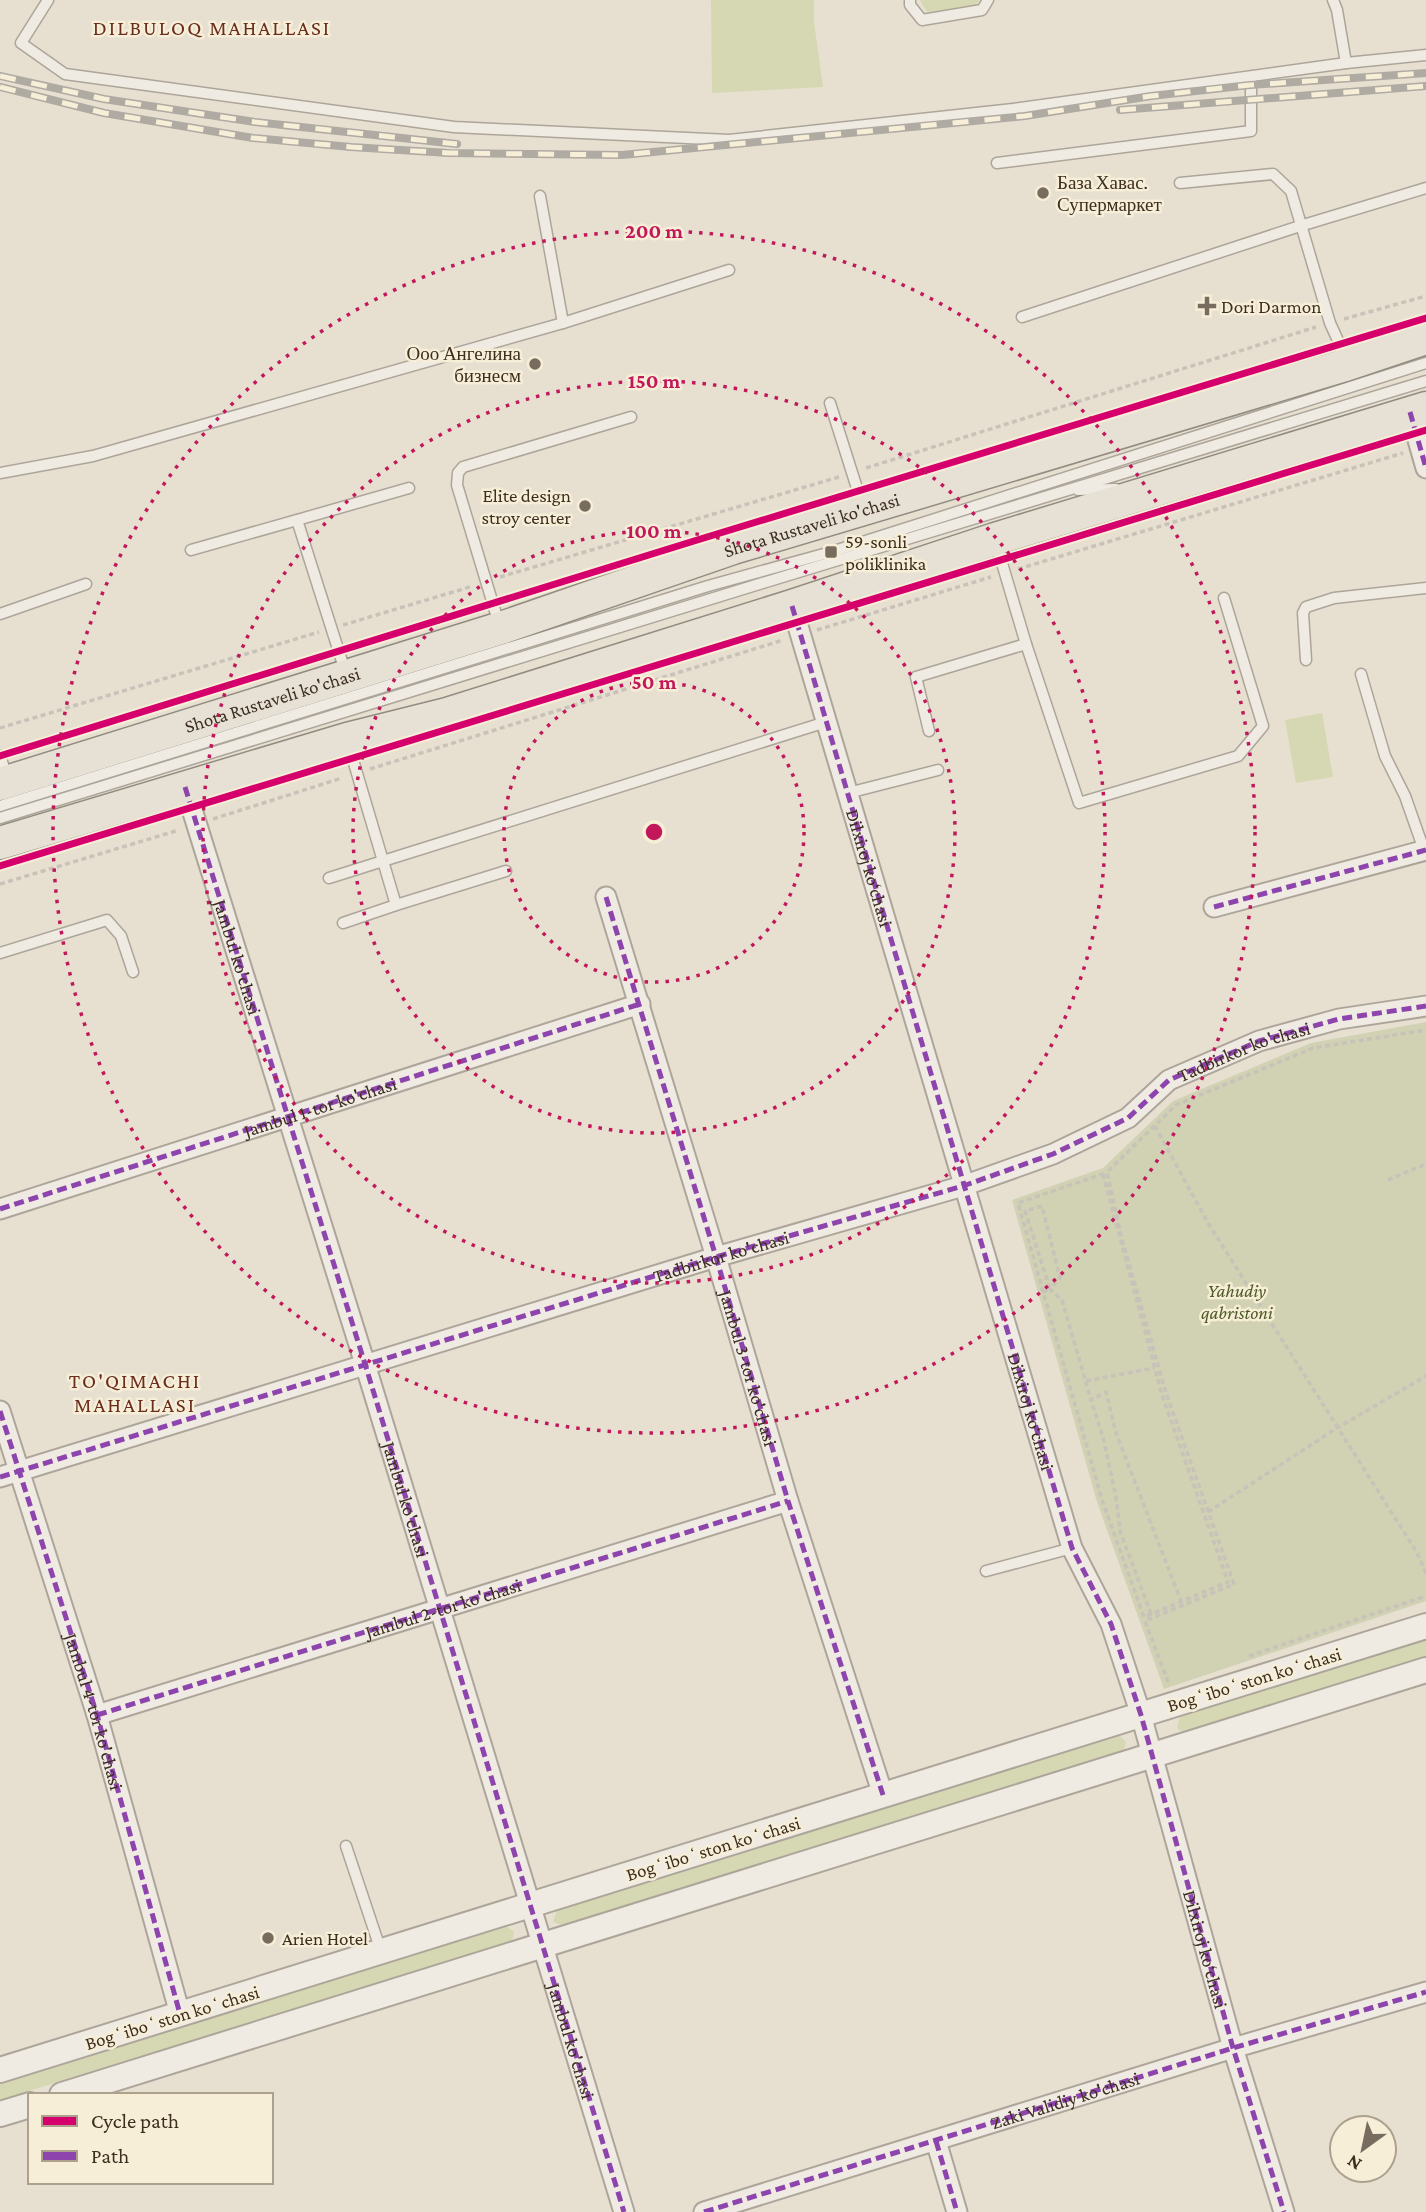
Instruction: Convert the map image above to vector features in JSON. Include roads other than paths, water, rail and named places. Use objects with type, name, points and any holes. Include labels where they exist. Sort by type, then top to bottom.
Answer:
[{"type":"main road","name":"Shota Rustaveli ko'chasi","points":[[2,782],[501,628],[699,558],[1342,366],[1426,338]]},
{"type":"main road","points":[[0,843],[347,739],[447,715],[796,621],[995,539],[1418,410]]},
{"type":"street","points":[[1418,410],[1420,448],[1426,468]]},
{"type":"street","name":"Dilxiroj ko‘chasi","points":[[796,621],[1072,1548],[1111,1624],[1141,1715],[1233,2048],[1284,2212]]},
{"type":"street","name":"Jambul ko'chasi","points":[[185,787],[544,1945],[624,2212]]},
{"type":"street","points":[[1214,907],[1425,850]]},
{"type":"street","name":"Jambul 3-tor ko'chasi","points":[[606,898],[788,1501],[883,1795]]},
{"type":"street","name":"Jambul 1-tor ko'chasi","points":[[0,1209],[640,1004]]},
{"type":"street","name":"Tadbirkor ko'chasi","points":[[9,1474],[716,1257],[963,1186],[1054,1154],[1128,1118],[1169,1080],[1259,1041],[1339,1019],[1426,1006]]},
{"type":"street","name":"Jambul 4-tor ko'chasi","points":[[0,1411],[9,1474],[97,1715],[180,2014]]},
{"type":"street","name":"Jambul 2-tor ko'chasi","points":[[97,1715],[788,1501]]},
{"type":"street","name":"Bogʻiboʻston koʻchasi","points":[[0,2070],[1426,1626]]},
{"type":"street","points":[[68,2093],[1426,1670]]},
{"type":"street","name":"Zaki Validiy ko'chasi","points":[[704,2212],[1233,2048],[1426,1992]]},
{"type":"street","points":[[0,2114],[28,2106]]},
{"type":"street","points":[[936,2141],[957,2212]]},
{"type":"lane","points":[[48,0],[22,43],[65,74],[454,127],[729,140],[1013,109],[1346,63],[1426,55]]},
{"type":"lane","points":[[910,0],[910,5],[922,20],[982,9],[988,0]]},
{"type":"lane","points":[[1333,0],[1346,63]]},
{"type":"lane","points":[[997,163],[1251,131],[1251,78]]},
{"type":"lane","points":[[1180,183],[1273,174],[1291,191],[1330,323],[1340,345],[1342,366]]},
{"type":"lane","points":[[1022,317],[1300,226],[1426,188]]},
{"type":"lane","points":[[540,196],[563,323]]},
{"type":"lane","points":[[0,472],[93,456],[563,323],[729,270]]},
{"type":"lane","points":[[2,782],[831,552],[1426,363]]},
{"type":"lane","points":[[0,818],[1426,380]]},
{"type":"lane","points":[[830,403],[863,508]]},
{"type":"lane","points":[[501,628],[457,485],[458,473],[463,467],[631,417]]},
{"type":"lane","points":[[191,550],[409,488]]},
{"type":"lane","points":[[1064,490],[1161,488]]},
{"type":"lane","points":[[297,520],[346,674]]},
{"type":"lane","points":[[995,539],[1026,644],[1079,803],[1238,756],[1263,726],[1224,598]]},
{"type":"lane","points":[[0,614],[86,584]]},
{"type":"lane","points":[[1306,660],[1303,612],[1306,607],[1334,598],[1426,587]]},
{"type":"lane","points":[[929,731],[916,677],[1026,644]]},
{"type":"lane","points":[[1361,674],[1385,756],[1405,796],[1425,850]]},
{"type":"lane","points":[[329,878],[827,722]]},
{"type":"lane","points":[[347,739],[396,905]]},
{"type":"lane","points":[[848,793],[938,770]]},
{"type":"lane","points":[[343,923],[506,871]]},
{"type":"lane","points":[[0,953],[107,920],[121,936],[132,972]]},
{"type":"lane","points":[[986,1571],[1072,1548]]},
{"type":"lane","points":[[346,1846],[381,1951]]},
{"type":"railway","points":[[0,87],[104,113],[253,138],[449,153],[622,155],[1025,116],[1151,96],[1250,85],[1426,73]]},
{"type":"railway","points":[[0,76],[104,99],[255,122],[457,144]]},
{"type":"railway","points":[[1120,110],[1426,86]]},
{"type":"place","name":"База Хавас. Супермаркет","points":[[1043,193]]},
{"type":"place","name":"Dori Darmon","points":[[1207,306]]},
{"type":"place","name":"Ооо Ангелина бизнесм","points":[[535,364]]},
{"type":"place","name":"Elite design stroy center","points":[[585,506]]},
{"type":"place","name":"59-sonli poliklinika","points":[[831,552]]},
{"type":"place","name":"Arien Hotel","points":[[268,1938]]},
{"type":"district","name":"DILBULOQ MAHALLASI","points":[[212,28]]},
{"type":"district","name":"TO'QIMACHI MAHALLASI","points":[[135,1393]]},
{"type":"park label","name":"Yahudiy qabristoni","points":[[1237,1301]]}]
